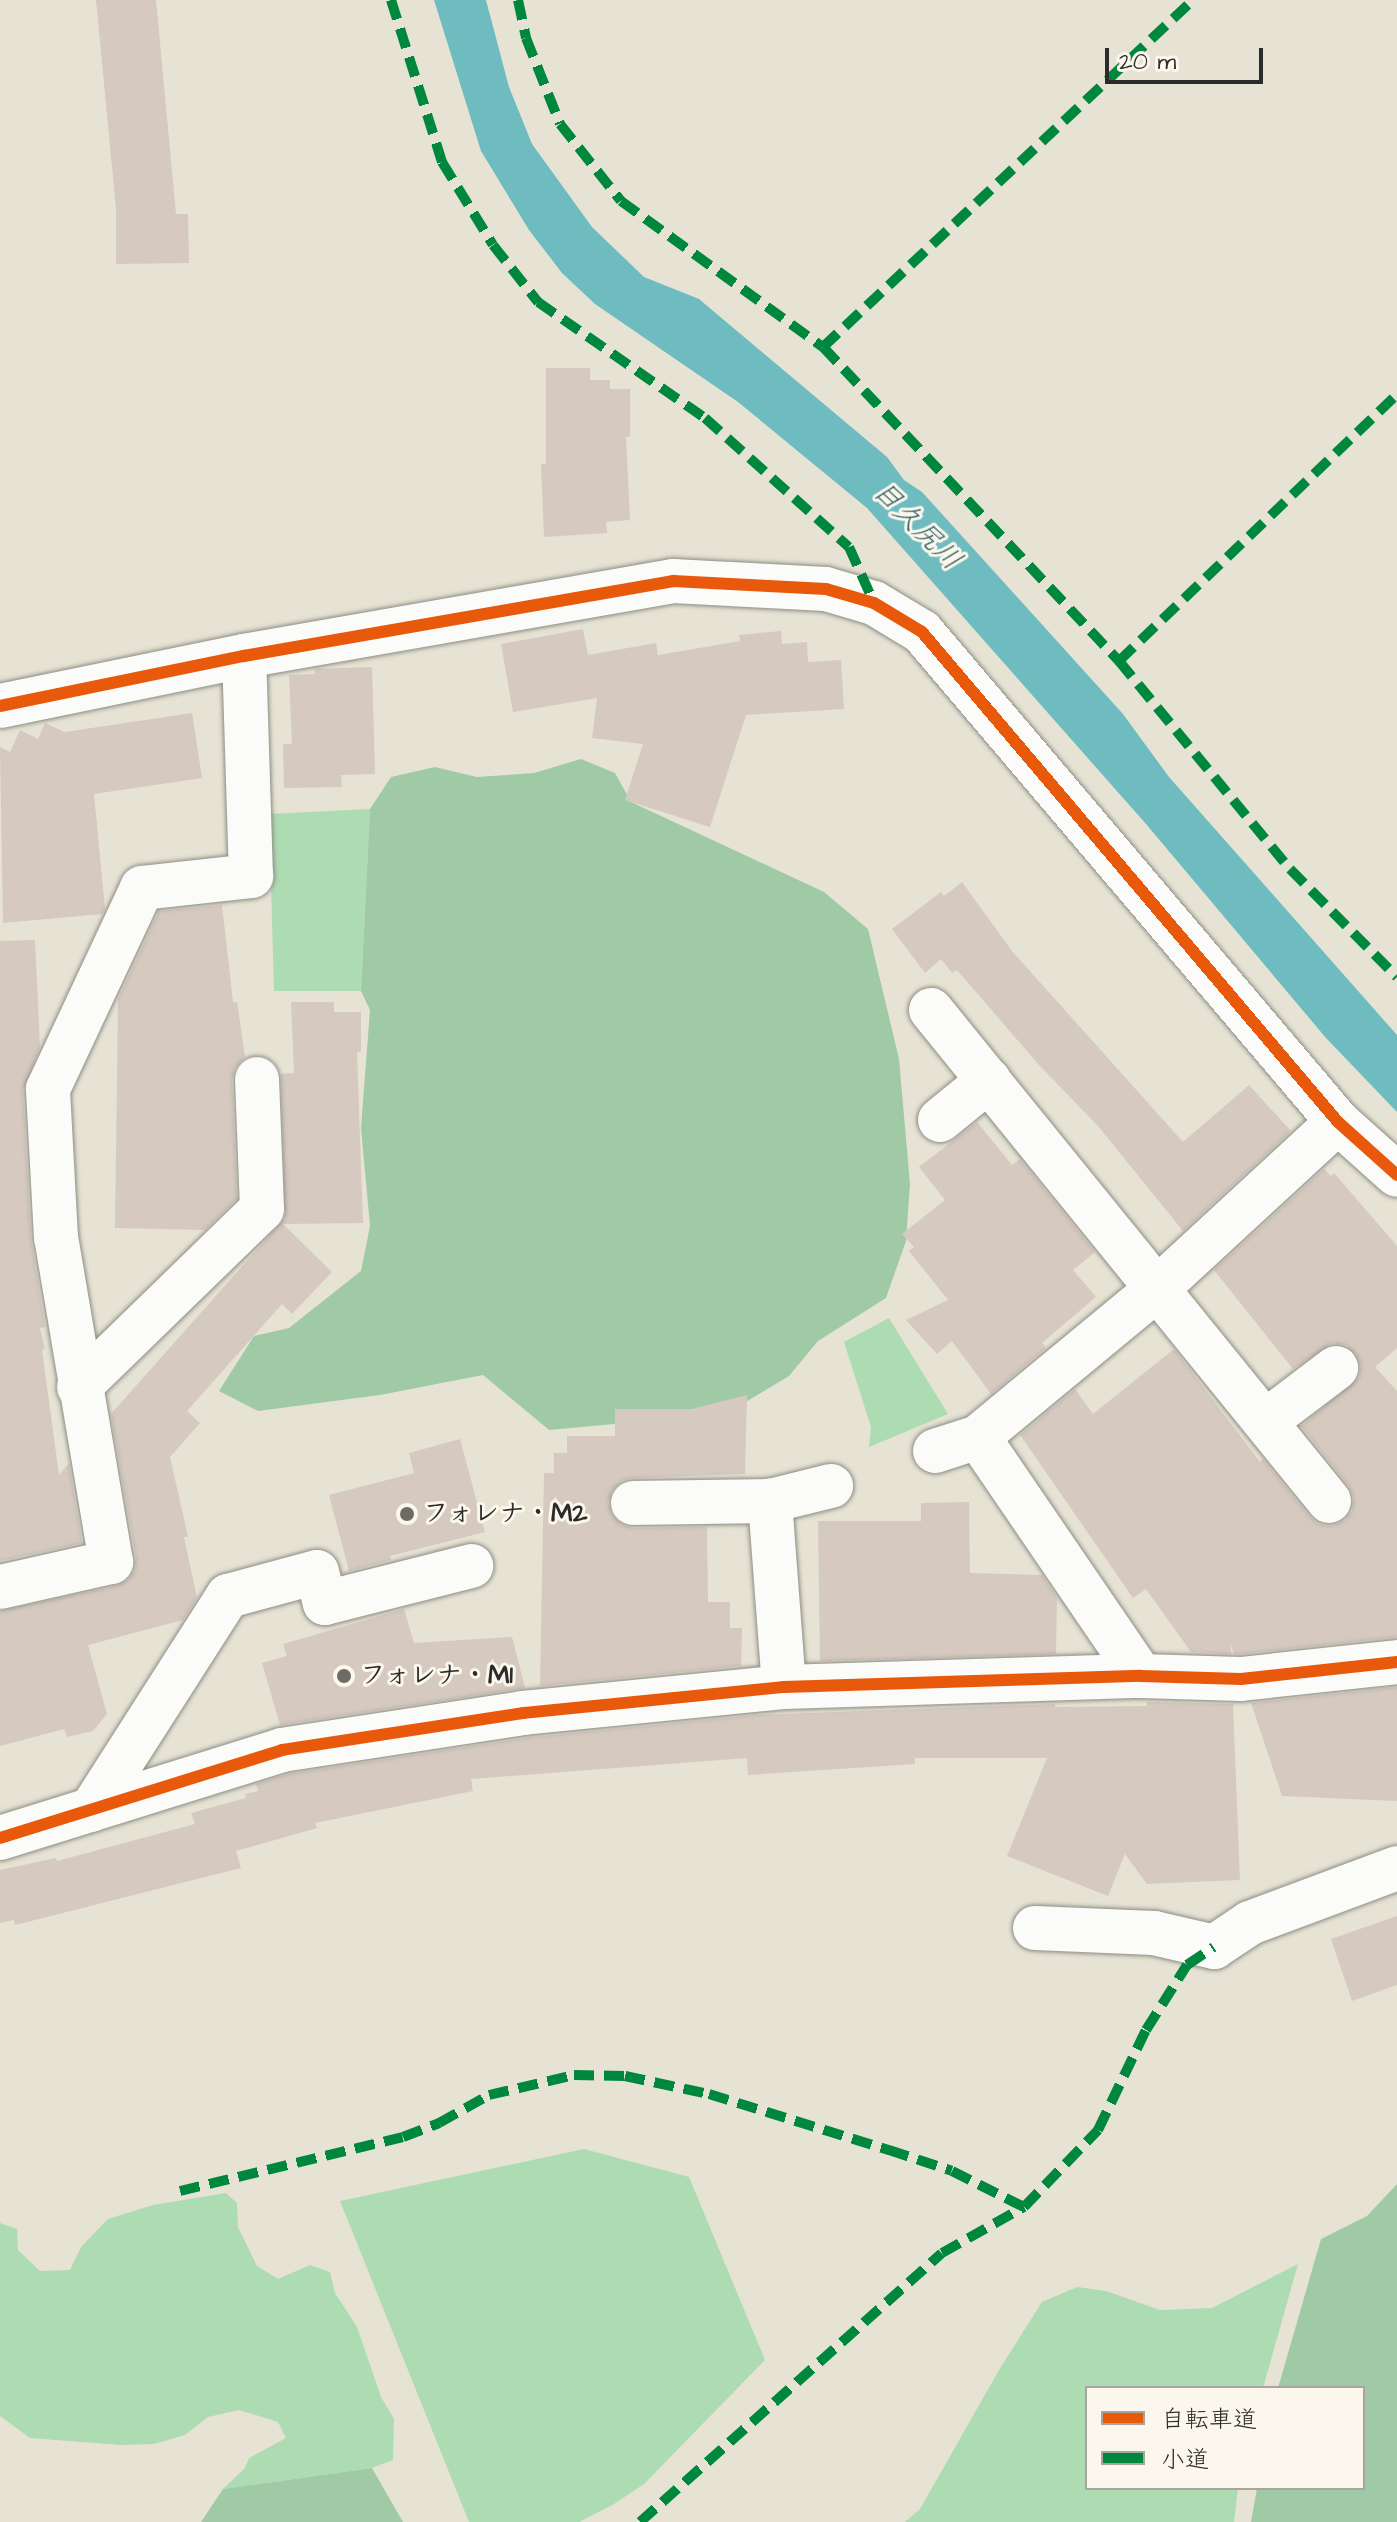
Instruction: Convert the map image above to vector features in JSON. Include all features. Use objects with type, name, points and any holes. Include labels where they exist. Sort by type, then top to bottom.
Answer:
[{"type":"street","points":[[0,706],[244,656],[673,581],[826,589],[874,603],[922,632],[1338,1122],[1397,1175]]},
{"type":"street","points":[[0,1587],[111,1562],[56,1238],[48,1089],[142,888],[251,876],[244,656]]},
{"type":"street","points":[[931,1010],[1159,1287],[1329,1501]]},
{"type":"street","points":[[79,1387],[262,1209],[257,1079]]},
{"type":"street","points":[[940,1120],[989,1080]]},
{"type":"street","points":[[935,1451],[978,1437],[1159,1287],[1338,1122]]},
{"type":"street","points":[[1266,1421],[1336,1368]]},
{"type":"street","points":[[978,1437],[1141,1676]]},
{"type":"street","points":[[633,1503],[770,1501],[831,1486]]},
{"type":"street","points":[[770,1501],[784,1687]]},
{"type":"street","points":[[91,1810],[228,1596],[317,1572],[325,1603],[471,1566]]},
{"type":"street","points":[[0,1838],[282,1750],[523,1713],[784,1687],[1141,1676],[1241,1679],[1397,1662]]},
{"type":"street","points":[[1035,1928],[1154,1933],[1214,1947],[1250,1923],[1397,1868]]},
{"type":"green space","points":[[581,759],[615,773],[631,802],[824,892],[868,929],[899,1059],[910,1184],[906,1241],[886,1298],[818,1341],[789,1376],[739,1406],[646,1421],[549,1430],[483,1375],[380,1395],[258,1411],[219,1391],[254,1336],[289,1328],[361,1271],[370,1226],[361,1128],[370,1010],[361,991],[370,809],[391,777],[435,767],[477,777],[534,773]]},
{"type":"green space","points":[[370,809],[361,991],[274,991],[269,814]]},
{"type":"green space","points":[[889,1318],[948,1414],[869,1447],[871,1427],[844,1342]]},
{"type":"green space","points":[[584,2149],[689,2177],[765,2360],[644,2484],[614,2504],[579,2522],[469,2522],[340,2201]]},
{"type":"green space","points":[[1397,2184],[1397,2522],[1251,2522],[1257,2490],[1365,2490],[1365,2386],[1279,2386],[1321,2239],[1367,2216]]},
{"type":"green space","points":[[226,2193],[237,2203],[238,2227],[257,2266],[278,2279],[310,2265],[330,2272],[335,2293],[357,2327],[381,2397],[394,2419],[393,2460],[372,2468],[223,2489],[245,2468],[249,2458],[286,2438],[278,2422],[239,2410],[208,2417],[185,2435],[154,2444],[121,2445],[30,2438],[0,2416],[0,2223],[17,2229],[18,2250],[40,2271],[70,2270],[81,2247],[108,2219],[153,2205]]},
{"type":"green space","points":[[1298,2264],[1264,2386],[1085,2386],[1085,2490],[1238,2490],[1234,2522],[905,2522],[920,2509],[999,2370],[1042,2302],[1077,2287],[1106,2291],[1160,2310],[1212,2308]]},
{"type":"green space","points":[[372,2468],[403,2522],[201,2522],[223,2489]]},
{"type":"water","name":"目久尻川","points":[[434,0],[486,0],[509,87],[532,144],[592,227],[644,277],[699,299],[887,457],[904,480],[922,492],[1123,714],[1169,777],[1397,1035],[1397,1112],[1326,1038],[1146,824],[867,508],[738,402],[595,304],[562,273],[529,230],[481,151]]},
{"type":"building","points":[[96,0],[156,0],[176,214],[188,214],[189,263],[116,264],[116,209]]},
{"type":"building","points":[[546,368],[590,368],[590,380],[610,380],[610,389],[630,389],[630,437],[626,437],[630,520],[606,522],[607,533],[544,537],[541,464],[546,464]]},
{"type":"building","points":[[583,629],[588,655],[656,643],[658,655],[740,641],[739,635],[781,631],[782,644],[807,642],[808,662],[841,660],[844,709],[746,715],[710,827],[625,800],[643,744],[592,738],[597,698],[513,712],[501,644]]},
{"type":"building","points":[[372,667],[375,774],[341,775],[342,787],[284,788],[283,744],[292,744],[289,675],[315,674],[315,669]]},
{"type":"building","points":[[192,713],[202,778],[94,794],[105,909],[102,914],[3,923],[0,747],[10,752],[20,730],[38,739],[45,723],[65,732]]},
{"type":"building","points":[[962,882],[1012,951],[1183,1142],[1249,1085],[1291,1131],[1183,1231],[1098,1126],[1039,1065],[957,970],[952,973],[941,959],[925,973],[892,929],[941,892],[944,896]]},
{"type":"building","points":[[222,905],[233,1002],[237,1002],[245,1057],[235,1067],[232,1080],[237,1199],[205,1230],[115,1228],[118,999],[159,911]]},
{"type":"building","points":[[35,940],[40,1047],[23,1090],[31,1239],[45,1327],[40,1328],[45,1349],[42,1350],[59,1475],[69,1463],[82,1543],[0,1561],[0,941]]},
{"type":"building","points":[[291,1002],[334,1002],[334,1012],[361,1012],[361,1052],[357,1052],[363,1223],[283,1224],[332,1272],[292,1314],[282,1304],[187,1411],[200,1423],[170,1457],[188,1537],[184,1537],[197,1598],[183,1620],[88,1645],[107,1714],[93,1731],[67,1737],[64,1729],[0,1746],[0,1611],[116,1586],[128,1580],[135,1570],[136,1558],[111,1414],[285,1218],[281,1074],[294,1073]]},
{"type":"building","points":[[977,1122],[1012,1165],[1020,1159],[1095,1252],[1073,1270],[1096,1297],[1042,1343],[1046,1348],[991,1394],[952,1341],[937,1354],[906,1320],[948,1300],[909,1251],[914,1247],[902,1234],[945,1200],[919,1167]]},
{"type":"building","points":[[1324,1169],[1331,1176],[1334,1173],[1397,1246],[1397,1348],[1375,1367],[1397,1391],[1397,1637],[1240,1654],[1234,1654],[1231,1645],[1231,1654],[1191,1652],[1146,1589],[1133,1598],[1020,1435],[1075,1389],[1093,1414],[1174,1349],[1260,1462],[1263,1459],[1310,1517],[1319,1524],[1332,1526],[1345,1520],[1352,1511],[1354,1498],[1349,1486],[1301,1426],[1359,1378],[1361,1366],[1356,1354],[1346,1345],[1332,1343],[1293,1369],[1214,1270]]},
{"type":"building","points":[[747,1395],[745,1474],[632,1478],[621,1481],[612,1490],[608,1503],[612,1516],[622,1525],[633,1528],[707,1527],[708,1602],[730,1602],[730,1628],[742,1628],[741,1666],[540,1686],[544,1473],[554,1473],[554,1453],[567,1453],[567,1436],[615,1436],[615,1409],[692,1409]]},
{"type":"building","name":"フォレナ・M2","points":[[460,1439],[485,1532],[390,1556],[391,1560],[349,1571],[329,1495],[414,1473],[409,1453]]},
{"type":"building","points":[[969,1502],[970,1573],[1042,1575],[1057,1598],[1056,1654],[820,1661],[818,1521],[921,1521],[921,1503]]},
{"type":"building","name":"フォレナ・M1","points":[[404,1609],[414,1643],[512,1637],[525,1688],[280,1725],[262,1663],[287,1656],[283,1644]]},
{"type":"building","points":[[1397,1687],[1397,1801],[1282,1796],[1251,1703]]},
{"type":"building","points":[[1147,1702],[1233,1704],[1240,1880],[1147,1884],[1125,1854],[1108,1896],[1007,1856],[1047,1758],[915,1758],[915,1764],[748,1775],[747,1758],[471,1779],[473,1791],[315,1823],[317,1828],[236,1851],[241,1868],[15,1925],[14,1920],[0,1923],[0,1870],[56,1858],[57,1861],[195,1824],[191,1813],[246,1798],[245,1794],[258,1791],[256,1784],[288,1774],[526,1738],[757,1715],[1055,1704],[1055,1707],[1147,1706]]},
{"type":"building","points":[[1397,1916],[1397,1985],[1352,2001],[1331,1939]]},
{"type":"marked path","points":[[391,0],[442,162],[493,245],[538,302],[705,418],[849,547],[874,603]]},
{"type":"marked path","points":[[518,0],[526,38],[560,124],[621,201],[823,347],[1119,661],[1290,869],[1397,977]]},
{"type":"marked path","points":[[823,347],[1193,0]]},
{"type":"marked path","points":[[1119,661],[1397,394]]},
{"type":"marked path","points":[[640,2522],[942,2253],[1024,2207],[1098,2130],[1146,2030],[1187,1965],[1214,1947]]},
{"type":"marked path","points":[[180,2191],[403,2137],[439,2123],[489,2095],[574,2075],[625,2076],[709,2094],[952,2171],[1024,2207]]},
{"type":"cycle path","points":[[0,706],[244,656],[673,581],[826,589],[874,603],[922,632],[1338,1122],[1397,1175]]},
{"type":"cycle path","points":[[0,1838],[282,1750],[523,1713],[784,1687],[1141,1676],[1241,1679],[1397,1662]]},
{"type":"place","name":"フォレナ・M2","points":[[407,1514]]},
{"type":"place","name":"フォレナ・M1","points":[[344,1676]]}]
